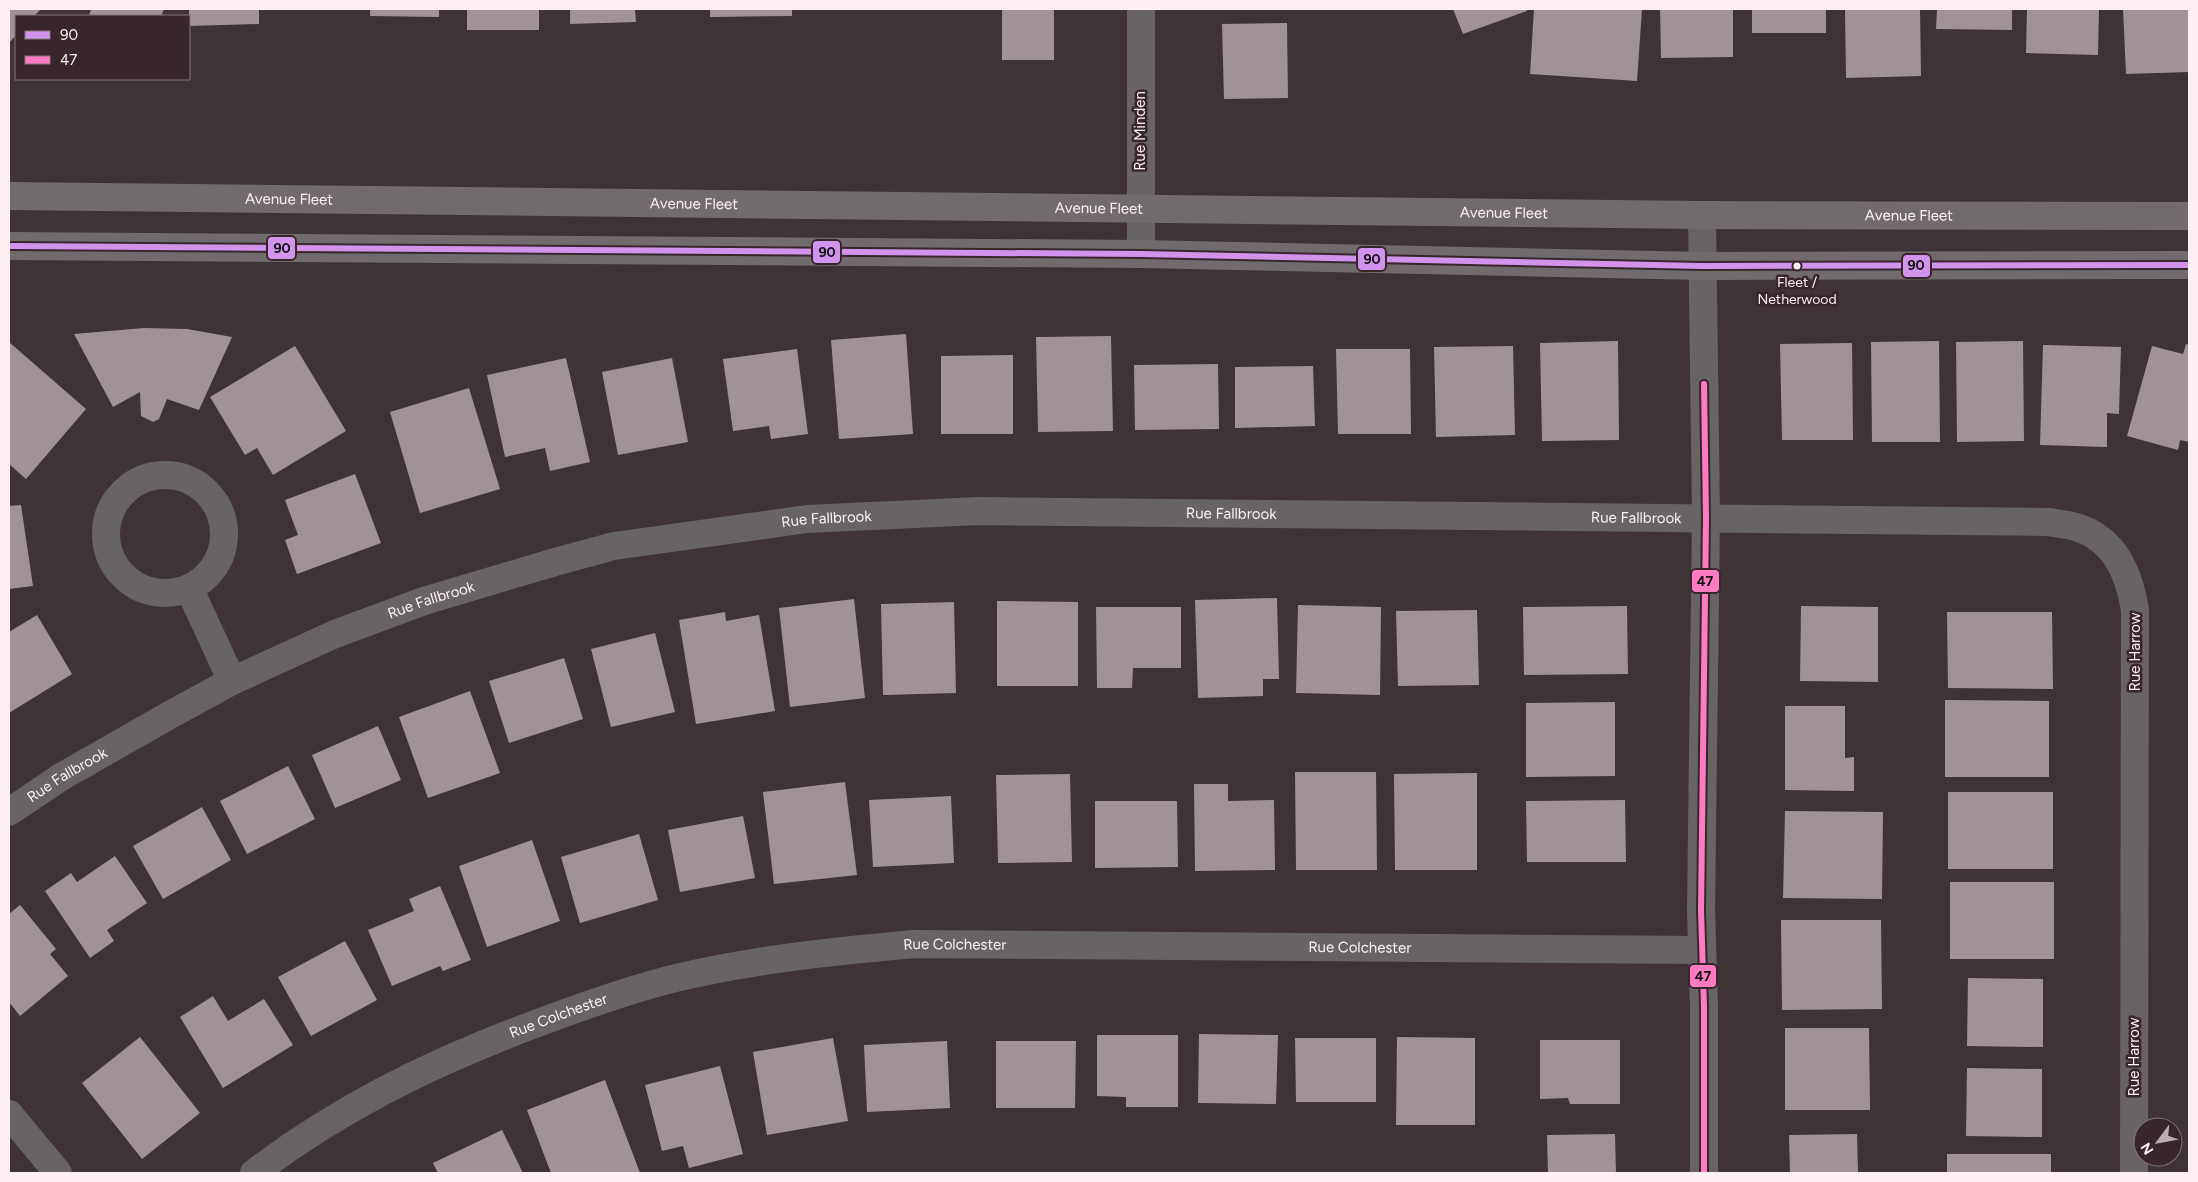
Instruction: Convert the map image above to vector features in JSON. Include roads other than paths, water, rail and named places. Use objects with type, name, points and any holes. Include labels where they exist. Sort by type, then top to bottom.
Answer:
[{"type":"main road","name":"Avenue Fleet","points":[[9,196],[1702,215],[2189,216]]},
{"type":"main road","points":[[9,246],[1141,254],[1702,266],[2189,264]]},
{"type":"street","name":"Rue Minden","points":[[1141,9],[1141,254]]},
{"type":"street","points":[[1702,215],[1706,518],[1702,950],[1704,1173]]},
{"type":"street","points":[[170,475],[189,480],[205,490],[217,506],[224,524],[224,544],[217,562],[206,578],[189,588],[171,593],[151,591],[133,584],[118,571],[109,553],[106,534],[109,515],[118,497],[133,484],[151,476],[170,475]]},
{"type":"street","name":"Rue Fallbrook","points":[[9,812],[102,754],[232,681],[344,630],[424,601],[614,546],[807,518],[978,511],[1706,518]]},
{"type":"street","name":"Rue Harrow","points":[[1706,518],[2049,522],[2075,526],[2094,535],[2111,549],[2124,568],[2132,587],[2135,610],[2134,1173]]},
{"type":"street","points":[[189,588],[232,681]]},
{"type":"street","name":"Rue Colchester","points":[[254,1173],[288,1148],[348,1109],[409,1077],[478,1046],[604,999],[679,978],[756,962],[839,950],[915,944],[1702,950]]},
{"type":"street","points":[[9,1114],[58,1173]]},
{"type":"place","name":"Fleet / Netherwood","points":[[1797,266]]}]
